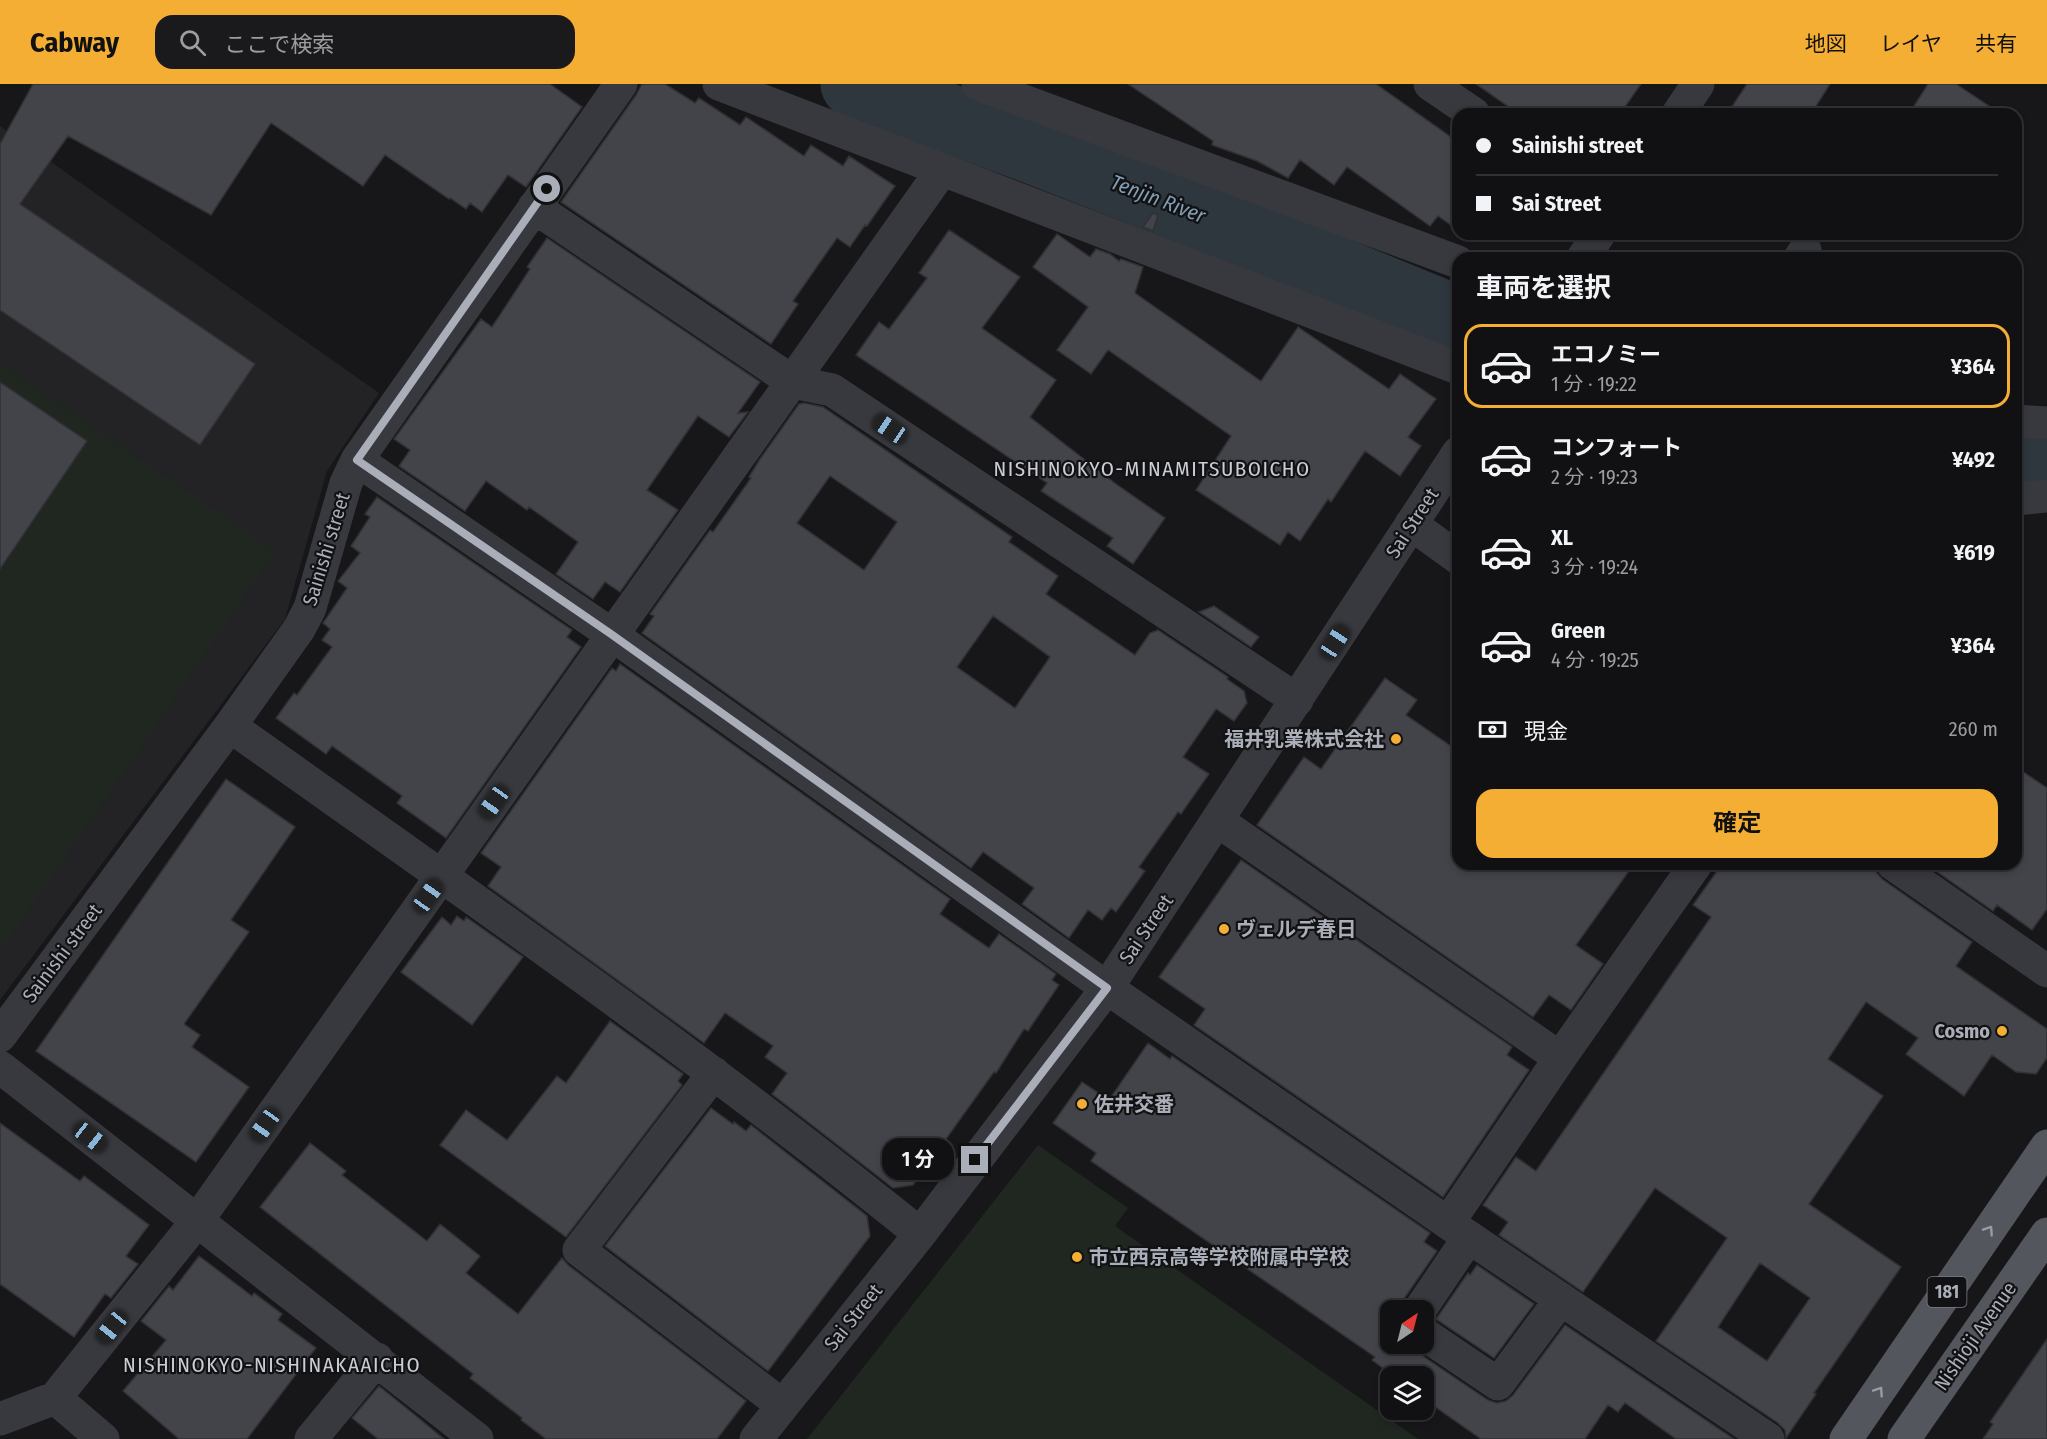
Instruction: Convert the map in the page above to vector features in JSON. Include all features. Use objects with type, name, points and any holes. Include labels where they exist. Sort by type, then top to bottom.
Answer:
[{"type":"main road","name":"181","points":[[1846,1439],[2047,1146]]},
{"type":"main road","name":"Nishioji Avenue","points":[[1904,1439],[2047,1234]]},
{"type":"street","name":"Sainishi street","points":[[0,1036],[230,726],[299,629],[310,608],[346,483],[357,460],[621,84]]},
{"type":"street","points":[[719,84],[1452,366]]},
{"type":"street","points":[[1430,84],[1465,108]]},
{"type":"street","points":[[1682,108],[1698,84]]},
{"type":"street","points":[[992,86],[1452,260]]},
{"type":"street","points":[[0,1419],[55,1398],[197,1221],[942,170]]},
{"type":"street","points":[[534,207],[793,382],[832,390],[1297,700]]},
{"type":"street","points":[[2022,422],[2047,423]]},
{"type":"street","points":[[357,460],[611,634],[1107,988],[1458,1230],[1768,1439]]},
{"type":"street","name":"Sai Street","points":[[756,1439],[920,1234],[1107,988],[1452,462]]},
{"type":"street","points":[[2022,498],[2047,496]]},
{"type":"street","points":[[1411,524],[1452,554]]},
{"type":"street","points":[[230,726],[714,1073],[920,1234]]},
{"type":"street","points":[[1218,821],[1560,1058]]},
{"type":"street","points":[[1424,1300],[1458,1230],[1560,1058],[1692,870]]},
{"type":"street","points":[[1906,870],[2047,971]]},
{"type":"street","points":[[0,1067],[477,1439]]},
{"type":"street","points":[[714,1073],[579,1250],[782,1405]]},
{"type":"street","points":[[1434,1341],[1497,1384],[1562,1299]]},
{"type":"street","points":[[311,1439],[377,1359]]},
{"type":"street","points":[[55,1398],[103,1439]]},
{"type":"shaded area","points":[[0,126],[379,393],[327,471],[285,619],[0,1000]]},
{"type":"shaded area","points":[[0,364],[276,551],[0,952]]},
{"type":"shaded area","name":"市立西京高等学校附属中学校","points":[[1038,1145],[1128,1208],[1115,1226],[1380,1412],[1380,1420],[1391,1420],[1418,1439],[807,1439]]},
{"type":"building","points":[[33,84],[550,84],[582,107],[526,187],[508,175],[482,212],[470,203],[466,209],[385,155],[363,186],[271,123],[211,215],[68,136],[20,204],[255,364],[200,445],[0,310],[0,144]]},
{"type":"building","points":[[642,84],[665,84],[695,103],[699,98],[740,125],[746,117],[804,156],[811,145],[843,166],[849,156],[895,186],[850,247],[837,238],[793,301],[798,304],[771,344],[561,202]]},
{"type":"building","points":[[1128,84],[1376,84],[1452,138],[1452,226],[1438,216],[1430,226],[1347,167],[1334,185],[1300,160],[1288,178],[1257,161],[1212,145],[1213,141]]},
{"type":"building","points":[[1476,84],[1641,84],[1624,108],[1510,108]]},
{"type":"building","points":[[1747,84],[1830,84],[1815,108],[1731,108]]},
{"type":"building","points":[[1928,84],[1956,84],[1992,108],[1913,108]]},
{"type":"building","points":[[1153,213],[1158,215],[1153,231],[1143,227]]},
{"type":"building","points":[[949,230],[1020,277],[982,328],[1056,380],[1030,417],[1116,484],[1165,518],[1133,564],[1107,546],[1113,538],[1041,491],[1047,483],[856,355],[879,322],[889,329],[927,278],[919,273]]},
{"type":"building","points":[[1057,234],[1090,257],[1096,249],[1110,254],[1119,261],[1121,259],[1143,267],[1135,293],[1261,381],[1298,327],[1389,389],[1400,374],[1436,399],[1408,437],[1421,446],[1400,476],[1365,451],[1331,502],[1328,499],[1300,541],[1288,532],[1280,545],[1196,490],[1231,436],[1108,350],[1091,374],[1057,350],[1088,307],[1033,267]]},
{"type":"building","points":[[547,238],[760,382],[738,413],[748,412],[729,437],[698,416],[647,490],[678,510],[620,592],[605,582],[593,599],[556,574],[578,542],[529,507],[527,510],[486,481],[465,511],[399,466],[410,450],[394,439],[481,319],[492,327],[530,269],[527,267]]},
{"type":"building","points":[[0,382],[87,441],[0,569]]},
{"type":"building","points":[[799,404],[823,407],[1012,537],[1009,542],[1058,576],[1046,594],[1135,655],[1150,633],[1158,630],[1228,677],[1227,679],[1244,691],[1247,703],[1234,721],[1216,709],[1183,757],[1209,774],[1181,814],[1178,812],[1139,867],[1145,871],[1116,912],[1111,908],[1102,920],[1088,910],[1069,938],[1022,904],[1034,888],[983,852],[971,868],[642,633],[654,616],[650,614],[710,530],[713,532]],"holes":[[[830,476],[897,522],[864,570],[797,523]],[[993,616],[1050,657],[1015,708],[957,667]]]},
{"type":"building","points":[[377,497],[572,630],[567,637],[581,647],[446,838],[397,803],[402,796],[332,746],[326,754],[276,718],[294,693],[297,695],[332,647],[322,640],[330,629],[323,623],[347,588],[338,581],[360,553],[351,546],[370,517],[365,514]]},
{"type":"building","points":[[1214,606],[1259,637],[1251,647],[1199,612]]},
{"type":"building","points":[[620,664],[950,899],[940,914],[989,948],[999,934],[1056,974],[1052,980],[1059,985],[1028,1031],[1024,1029],[996,1073],[994,1072],[913,1185],[893,1188],[772,1094],[787,1073],[765,1057],[773,1046],[725,1013],[704,1043],[488,886],[501,867],[481,853],[612,668],[616,671]]},
{"type":"building","points":[[1385,678],[1417,700],[1406,715],[1452,747],[1452,870],[1630,870],[1576,945],[1603,964],[1571,1010],[1549,995],[1533,1017],[1257,825],[1304,757],[1321,769]]},
{"type":"building","points":[[2022,771],[2047,788],[2047,909],[2032,930],[1997,905],[1993,911],[1935,870],[2022,870]]},
{"type":"building","points":[[226,779],[295,827],[231,920],[249,932],[184,1024],[200,1035],[192,1047],[249,1087],[196,1162],[36,1051]]},
{"type":"building","points":[[1241,860],[1512,1047],[1507,1055],[1529,1070],[1443,1197],[1194,1025],[1205,1009],[1159,977]]},
{"type":"building","points":[[1718,870],[1876,870],[1882,879],[1972,942],[1956,966],[2047,1029],[2047,1058],[2036,1074],[2016,1072],[1992,1055],[1964,1096],[1906,1054],[1918,1038],[1866,1002],[1828,1059],[1883,1096],[1809,1204],[1901,1267],[1814,1393],[1816,1394],[1786,1438],[1785,1430],[1778,1423],[1656,1341],[1727,1238],[1655,1188],[1583,1292],[1499,1235],[1508,1222],[1483,1205],[1516,1157],[1536,1171],[1711,917],[1693,905]],"holes":[[[1760,1263],[1810,1298],[1767,1361],[1718,1327]]]},
{"type":"building","points":[[457,916],[464,921],[466,917],[523,957],[472,1025],[401,972],[442,917],[451,925]]},
{"type":"building","points":[[610,1021],[683,1074],[678,1081],[682,1085],[566,1237],[440,1145],[466,1110],[507,1140],[557,1076],[566,1083]]},
{"type":"building","points":[[1148,1043],[1170,1059],[1172,1056],[1430,1233],[1424,1242],[1437,1251],[1403,1300],[1380,1300],[1380,1354],[1420,1354],[1488,1400],[1497,1403],[1506,1401],[1513,1395],[1565,1325],[1734,1439],[1676,1439],[1625,1403],[1618,1412],[1608,1405],[1585,1439],[1481,1439],[1434,1406],[1434,1366],[1380,1366],[1372,1360],[1375,1357],[1091,1161],[1096,1153],[1053,1123],[1082,1082],[1109,1100]]},
{"type":"building","points":[[711,1108],[746,1131],[751,1125],[867,1216],[870,1236],[768,1371],[605,1246]]},
{"type":"building","points":[[0,1123],[80,1181],[84,1176],[149,1225],[126,1256],[138,1264],[111,1298],[105,1294],[74,1337],[0,1284]]},
{"type":"building","points":[[310,1143],[346,1171],[342,1175],[427,1241],[440,1224],[480,1256],[466,1273],[518,1314],[562,1258],[568,1265],[746,1401],[717,1439],[546,1439],[470,1378],[473,1374],[260,1207]]},
{"type":"building","points":[[199,1256],[252,1296],[254,1293],[282,1314],[278,1320],[316,1348],[247,1439],[179,1439],[123,1391],[166,1340],[141,1321],[169,1286],[173,1290]]},
{"type":"building","points":[[1477,1265],[1534,1304],[1494,1358],[1436,1319],[1468,1273],[1470,1275]]},
{"type":"building","points":[[2047,1339],[2047,1439],[1983,1439],[1993,1424],[1990,1422]]},
{"type":"building","points":[[379,1386],[444,1439],[378,1439],[352,1418]]},
{"type":"waterway","name":"Tenjin River","points":[[855,84],[1027,147],[1201,215],[1452,319]]},
{"type":"waterway","name":"Tenjin River","points":[[2022,464],[2047,464]]},
{"type":"place","name":"福井乳業株式会社","points":[[1396,739]]},
{"type":"place","name":"ヴェルデ春日","points":[[1224,929]]},
{"type":"place","name":"Cosmo","points":[[2002,1031]]},
{"type":"place","name":"佐井交番","points":[[1082,1104]]},
{"type":"place","name":"市立西京高等学校附属中学校","points":[[1077,1257]]},
{"type":"district","name":"NISHINOKYO-MINAMITSUBOICHO","points":[[1152,469]]},
{"type":"district","name":"NISHINOKYO-NISHINAKAAICHO","points":[[272,1365]]},
{"type":"route","points":[[547,189],[357,460],[611,634],[1107,988],[975,1160]]}]
